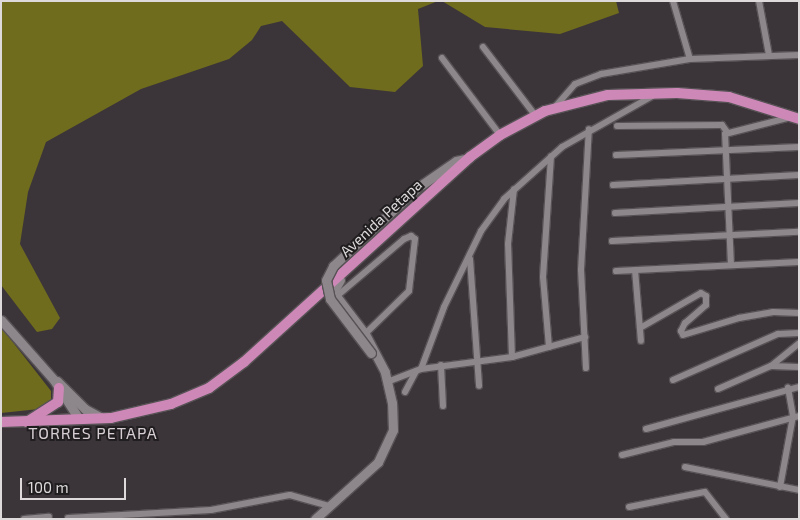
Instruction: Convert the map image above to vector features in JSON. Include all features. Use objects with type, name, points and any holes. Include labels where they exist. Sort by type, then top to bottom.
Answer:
[{"type":"main road","name":"Avenida Petapa","points":[[1,422],[104,418],[171,404],[217,383],[342,274],[470,158],[500,135],[535,115],[555,107],[598,97],[657,92],[729,97],[795,118]]},
{"type":"main road","points":[[385,372],[330,299],[326,288],[327,276],[417,188],[456,161],[470,158]]},
{"type":"main road","points":[[316,519],[385,451],[393,422],[385,372],[365,334],[333,289],[342,274]]},
{"type":"main road","points":[[1,320],[57,384],[88,411],[104,418]]},
{"type":"main road","points":[[57,384],[78,419]]},
{"type":"main road","points":[[26,422],[58,402],[57,384]]},
{"type":"street","points":[[673,1],[690,59]]},
{"type":"street","points":[[759,1],[770,55]]},
{"type":"street","points":[[483,47],[535,115]]},
{"type":"street","points":[[555,107],[566,92],[586,79],[690,59],[799,55]]},
{"type":"street","points":[[442,58],[500,135]]},
{"type":"street","points":[[405,392],[418,370],[444,307],[470,258],[481,231],[514,189],[551,156],[589,129],[657,92]]},
{"type":"street","points":[[727,132],[795,118]]},
{"type":"street","points":[[617,126],[722,125],[727,132],[724,149],[731,266]]},
{"type":"street","points":[[586,368],[582,227],[589,129]]},
{"type":"street","points":[[616,155],[799,147]]},
{"type":"street","points":[[549,347],[543,277],[551,156]]},
{"type":"street","points":[[613,185],[799,175]]},
{"type":"street","points":[[512,357],[508,244],[514,189]]},
{"type":"street","points":[[615,213],[799,203]]},
{"type":"street","points":[[612,241],[799,232]]},
{"type":"street","points":[[337,296],[404,239],[411,236],[415,239],[410,291],[365,334]]},
{"type":"street","points":[[470,258],[479,386]]},
{"type":"street","points":[[616,271],[799,262]]},
{"type":"street","points":[[635,270],[641,340]]},
{"type":"street","points":[[640,328],[701,293],[706,296],[706,305],[686,323],[681,331],[683,335],[740,318],[774,312],[799,313]]},
{"type":"street","points":[[673,380],[778,334],[799,333]]},
{"type":"street","points":[[387,382],[418,370],[476,360],[512,357],[585,337]]},
{"type":"street","points":[[718,388],[770,366],[799,343]]},
{"type":"street","points":[[441,365],[443,406]]},
{"type":"street","points":[[770,366],[799,367]]},
{"type":"street","points":[[646,429],[788,387],[799,387]]},
{"type":"street","points":[[780,487],[796,416],[788,387]]},
{"type":"street","points":[[622,455],[674,442],[703,442],[796,416]]},
{"type":"street","points":[[685,466],[799,490]]},
{"type":"street","points":[[629,507],[705,492],[726,519]]},
{"type":"street","points":[[68,518],[159,516],[226,508],[290,494],[329,506]]},
{"type":"street","points":[[24,519],[49,517]]},
{"type":"shaded area","points":[[1,1],[438,1],[418,9],[423,66],[395,92],[350,87],[282,21],[261,26],[252,40],[229,59],[141,89],[46,142],[28,192],[20,244],[60,318],[52,329],[37,332],[1,285]]},
{"type":"shaded area","points":[[442,1],[616,1],[619,13],[560,34],[485,27]]},
{"type":"shaded area","points":[[1,327],[51,391],[51,402],[39,409],[1,413]]},
{"type":"district","name":"TORRES PETAPA","points":[[93,433]]}]
